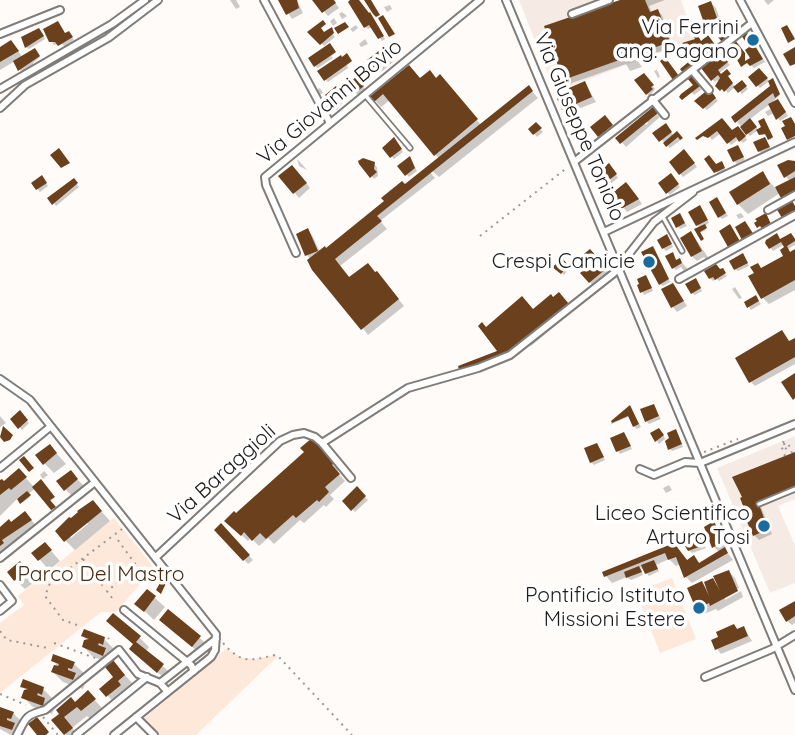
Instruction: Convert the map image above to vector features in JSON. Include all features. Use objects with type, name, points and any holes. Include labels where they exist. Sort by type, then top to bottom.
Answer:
[{"type":"street","points":[[0,89],[112,24],[145,0]]},
{"type":"street","points":[[0,108],[27,84],[108,38],[158,0]]},
{"type":"street","points":[[264,0],[330,123]]},
{"type":"street","name":"Via Giovanni Bovio","points":[[296,253],[265,179],[480,0]]},
{"type":"street","name":"Via Giuseppe Toniolo","points":[[506,0],[795,690]]},
{"type":"street","points":[[572,14],[609,0]]},
{"type":"street","points":[[740,0],[795,103]]},
{"type":"street","points":[[0,34],[60,10]]},
{"type":"street","points":[[574,162],[752,23]]},
{"type":"street","points":[[692,69],[709,90]]},
{"type":"street","points":[[22,75],[27,84]]},
{"type":"street","points":[[652,99],[665,115]]},
{"type":"street","points":[[604,232],[795,142]]},
{"type":"street","points":[[351,478],[322,443],[408,388],[478,368],[510,355],[618,268],[662,215],[693,192]]},
{"type":"street","points":[[768,211],[795,195]]},
{"type":"street","points":[[679,279],[795,215]]},
{"type":"street","points":[[0,379],[27,398],[213,628],[218,640],[214,654],[114,735]]},
{"type":"street","points":[[640,469],[654,475],[685,462],[700,463],[795,424]]},
{"type":"street","points":[[0,468],[50,426]]},
{"type":"street","name":"Via Baraggioli","points":[[156,557],[280,441],[304,433],[322,443]]},
{"type":"street","points":[[0,558],[95,482]]},
{"type":"street","points":[[0,585],[12,600],[0,611]]},
{"type":"street","points":[[124,610],[192,666],[194,671]]},
{"type":"street","points":[[705,677],[777,646],[795,635]]},
{"type":"street","points":[[160,683],[218,640]]},
{"type":"street","points":[[17,735],[23,721],[34,712],[45,710],[119,650],[137,673],[160,683],[167,691]]},
{"type":"street","points":[[76,735],[146,677]]},
{"type":"street","points":[[136,717],[154,735]]},
{"type":"lane","points":[[365,94],[410,148]]},
{"type":"lane","points":[[662,215],[682,251]]},
{"type":"lane","points":[[759,503],[795,489]]},
{"type":"path","points":[[480,236],[574,162]]},
{"type":"path","points":[[784,443],[788,443],[789,454],[781,445],[784,443]]},
{"type":"path","points":[[77,625],[63,620],[45,596],[50,583],[124,527]]},
{"type":"path","points":[[107,591],[135,568],[134,562],[114,535]]},
{"type":"path","points":[[83,558],[91,569],[88,571],[112,598]]},
{"type":"path","points":[[0,631],[7,640],[48,648]]},
{"type":"path","points":[[227,636],[218,640],[242,659],[278,656],[352,735]]},
{"type":"path","points":[[54,643],[95,658]]},
{"type":"path","points":[[0,694],[26,705]]},
{"type":"path","points":[[41,714],[58,735]]},
{"type":"shaded area","points":[[519,0],[600,0],[568,12],[570,17],[620,0],[681,0],[695,39],[555,92]]},
{"type":"shaded area","name":"Liceo Scientifico Arturo Tosi","points":[[795,436],[795,499],[778,506],[795,545],[795,583],[770,593],[717,468]]},
{"type":"green space","name":"Parco Del Mastro","points":[[114,518],[154,568],[116,612],[101,612],[0,693],[0,623],[24,605],[18,596]]},
{"type":"green space","points":[[672,578],[696,639],[660,653],[636,592]]},
{"type":"green space","points":[[227,648],[244,658],[278,656],[196,735],[157,735],[142,720]]},
{"type":"building","points":[[278,0],[297,0],[299,8],[286,15]]},
{"type":"building","points":[[312,0],[334,0],[336,3],[322,13]]},
{"type":"building","points":[[359,0],[370,12],[384,36],[378,39],[369,25],[364,28],[348,2]]},
{"type":"building","points":[[364,0],[371,0],[380,15],[376,17]]},
{"type":"building","points":[[620,0],[645,0],[650,12],[658,9],[670,42],[563,80],[544,26]]},
{"type":"building","points":[[711,1],[717,18],[704,23],[698,6]]},
{"type":"building","points":[[383,15],[395,34],[389,37],[378,18]]},
{"type":"building","points":[[323,20],[326,24],[321,28],[324,32],[332,27],[334,33],[320,45],[307,32]]},
{"type":"building","points":[[58,21],[65,33],[69,31],[73,37],[58,46],[55,42],[49,42],[43,29]]},
{"type":"building","points":[[345,22],[349,27],[338,34],[334,28]]},
{"type":"building","points":[[787,25],[795,39],[788,43],[781,28]]},
{"type":"building","points":[[731,27],[735,31],[722,42],[718,37]]},
{"type":"building","points":[[39,28],[44,36],[25,48],[21,37]]},
{"type":"building","points":[[746,31],[763,59],[750,66],[747,63],[741,67],[735,56],[736,51],[730,44],[735,40],[745,53],[745,61],[750,58],[745,50],[749,47],[741,35]]},
{"type":"building","points":[[697,34],[701,41],[708,35],[716,46],[704,56],[695,45],[686,48],[682,43],[695,39],[693,35]]},
{"type":"building","points":[[11,40],[19,51],[0,62],[0,47]]},
{"type":"building","points":[[330,43],[336,52],[314,67],[308,58]]},
{"type":"building","points":[[384,47],[391,56],[374,69],[367,60]]},
{"type":"building","points":[[795,47],[795,64],[790,66],[783,54]]},
{"type":"building","points":[[35,48],[40,56],[18,71],[13,61]]},
{"type":"building","points":[[347,53],[352,61],[324,81],[317,71]]},
{"type":"building","points":[[722,53],[728,62],[718,70],[721,74],[727,69],[733,83],[724,92],[715,86],[720,78],[718,75],[711,81],[701,68]]},
{"type":"building","points":[[697,55],[700,59],[683,73],[680,69]]},
{"type":"building","points":[[665,57],[679,76],[673,80],[660,61]]},
{"type":"building","points":[[409,65],[420,78],[430,70],[436,78],[440,74],[478,119],[434,156],[383,94],[374,102],[369,97]]},
{"type":"building","points":[[759,68],[768,78],[756,87],[748,77]]},
{"type":"building","points":[[644,73],[654,85],[646,95],[634,80]]},
{"type":"building","points":[[691,74],[700,86],[682,100],[679,97],[681,94],[693,85],[687,78]]},
{"type":"building","points":[[357,76],[364,86],[354,94],[347,85]]},
{"type":"building","points":[[773,78],[780,94],[775,98],[773,93],[735,123],[731,117],[770,86],[768,81]]},
{"type":"building","points":[[742,80],[747,86],[738,93],[733,87]]},
{"type":"building","points":[[585,81],[592,97],[562,110],[555,94]]},
{"type":"building","points":[[529,85],[533,91],[377,216],[382,221],[335,259],[349,277],[368,263],[399,299],[361,330],[312,270],[307,260],[384,201],[381,198],[402,181],[405,184]]},
{"type":"building","points":[[336,86],[343,95],[334,109],[328,104],[330,102],[325,95]]},
{"type":"building","points":[[705,92],[708,95],[712,92],[716,98],[703,109],[694,101]]},
{"type":"building","points":[[778,99],[786,112],[776,120],[768,104]]},
{"type":"building","points":[[653,107],[658,113],[620,144],[615,138]]},
{"type":"building","points":[[605,115],[613,125],[598,137],[590,127]]},
{"type":"building","points":[[791,117],[795,124],[795,136],[787,140],[781,128],[785,126],[782,121]]},
{"type":"building","points":[[722,118],[732,130],[738,126],[746,136],[739,142],[736,137],[727,144],[717,131],[708,138],[695,138]]},
{"type":"building","points":[[750,118],[757,127],[746,135],[740,127]]},
{"type":"building","points":[[764,118],[773,137],[768,140],[765,134],[759,135],[756,130],[761,127],[758,121]]},
{"type":"building","points":[[536,122],[542,128],[533,135],[528,129]]},
{"type":"building","points":[[666,123],[672,132],[659,142],[652,133]]},
{"type":"building","points":[[677,131],[683,138],[680,140],[678,137],[666,147],[663,143]]},
{"type":"building","points":[[394,137],[402,149],[390,158],[382,148]]},
{"type":"building","points":[[765,137],[770,147],[758,152],[753,142]]},
{"type":"building","points":[[738,145],[744,157],[733,162],[727,150]]},
{"type":"building","points":[[59,148],[70,163],[61,168],[50,155]]},
{"type":"building","points":[[684,149],[695,163],[679,175],[669,162]]},
{"type":"building","points":[[709,155],[716,164],[722,161],[725,168],[714,173],[704,159]]},
{"type":"building","points":[[410,156],[415,168],[405,176],[397,166]]},
{"type":"building","points":[[363,158],[375,162],[374,169],[377,172],[370,178],[359,164],[358,161]]},
{"type":"building","points":[[788,160],[795,161],[795,171],[784,178],[777,165]]},
{"type":"building","points":[[609,163],[617,174],[605,183],[597,173]]},
{"type":"building","points":[[292,165],[307,183],[293,194],[278,176]]},
{"type":"building","points":[[763,171],[770,184],[737,205],[729,192]]},
{"type":"building","points":[[671,173],[679,184],[666,194],[658,183]]},
{"type":"building","points":[[42,175],[47,183],[36,190],[31,183]]},
{"type":"building","points":[[795,177],[795,193],[782,200],[775,187]]},
{"type":"building","points":[[74,178],[78,183],[52,205],[47,198]]},
{"type":"building","points":[[626,182],[639,199],[621,209],[611,194]]},
{"type":"building","points":[[717,197],[726,213],[718,218],[709,202]]},
{"type":"building","points":[[791,199],[795,213],[782,218],[776,208]]},
{"type":"building","points":[[700,205],[708,220],[696,226],[688,212]]},
{"type":"building","points":[[680,213],[685,223],[676,228],[671,218]]},
{"type":"building","points":[[766,213],[771,224],[762,229],[760,226],[757,228],[755,219]]},
{"type":"building","points":[[745,221],[754,235],[743,242],[735,227]]},
{"type":"building","points":[[705,224],[707,228],[700,232],[704,239],[701,241],[694,229]]},
{"type":"building","points":[[730,224],[741,243],[729,249],[719,231]]},
{"type":"building","points":[[308,228],[318,251],[305,256],[296,234]]},
{"type":"building","points":[[691,231],[702,251],[691,257],[680,238]]},
{"type":"building","points":[[777,233],[780,239],[791,233],[795,239],[787,246],[790,252],[795,249],[795,280],[761,299],[748,276],[754,273],[750,267],[758,263],[761,268],[783,256],[780,250],[784,247],[781,242],[769,249],[765,243]]},
{"type":"building","points":[[667,234],[672,244],[662,249],[657,240]]},
{"type":"building","points":[[653,246],[669,279],[659,285],[641,252]]},
{"type":"building","points":[[590,249],[607,268],[589,283],[580,273],[587,267],[580,257]]},
{"type":"building","points":[[673,252],[676,260],[680,258],[682,263],[672,269],[665,256]]},
{"type":"building","points":[[743,253],[748,263],[734,270],[729,261]]},
{"type":"building","points":[[563,259],[568,265],[561,274],[552,267]]},
{"type":"building","points":[[716,264],[726,273],[715,280],[713,277],[709,279],[704,271]]},
{"type":"building","points":[[646,275],[652,288],[640,293],[637,279]]},
{"type":"building","points":[[696,278],[701,288],[691,294],[685,284]]},
{"type":"building","points":[[673,283],[684,301],[671,308],[661,289]]},
{"type":"building","points":[[559,292],[569,304],[524,341],[501,356],[459,370],[458,366],[497,351],[478,326],[482,322],[486,327],[522,296],[533,309],[551,294],[553,297]]},
{"type":"building","points":[[756,295],[759,301],[747,308],[744,302]]},
{"type":"building","points":[[782,330],[789,341],[795,338],[795,357],[749,383],[735,358]]},
{"type":"building","points":[[795,373],[795,398],[793,400],[781,382]]},
{"type":"building","points":[[654,404],[659,416],[645,422],[640,409]]},
{"type":"building","points":[[630,405],[639,424],[633,427],[628,416],[612,423],[611,421]]},
{"type":"building","points":[[20,410],[28,420],[18,429],[10,419]]},
{"type":"building","points":[[3,426],[13,435],[10,440],[4,442],[0,437]]},
{"type":"building","points":[[659,428],[664,435],[655,442],[650,433]]},
{"type":"building","points":[[676,429],[682,444],[668,450],[665,441],[669,438],[667,433]]},
{"type":"building","points":[[624,432],[631,446],[616,452],[610,438]]},
{"type":"building","points":[[312,438],[340,474],[325,487],[329,492],[296,518],[293,515],[266,539],[260,533],[252,541],[244,532],[241,536],[224,521],[304,452],[300,448]]},
{"type":"building","points":[[597,443],[604,457],[590,463],[584,448]]},
{"type":"building","points":[[50,444],[57,453],[43,465],[35,455]]},
{"type":"building","points":[[795,452],[795,487],[758,502],[768,529],[753,536],[745,517],[747,516],[740,498],[742,497],[732,477]]},
{"type":"building","points":[[24,456],[34,468],[29,472],[19,460]]},
{"type":"building","points":[[19,468],[27,477],[0,495],[0,480],[4,481]]},
{"type":"building","points":[[71,470],[78,479],[64,491],[56,481]]},
{"type":"building","points":[[41,479],[55,497],[50,500],[56,507],[51,510],[32,487]]},
{"type":"building","points":[[357,486],[366,496],[351,511],[342,501]]},
{"type":"building","points":[[27,491],[31,495],[20,504],[17,499]]},
{"type":"building","points":[[93,500],[102,511],[64,542],[55,531]]},
{"type":"building","points":[[25,511],[32,520],[2,540],[4,543],[0,546],[0,527]]},
{"type":"building","points":[[714,521],[723,542],[712,548],[704,527]]},
{"type":"building","points":[[221,523],[250,555],[243,561],[214,530]]},
{"type":"building","points":[[698,532],[704,545],[688,551],[682,541]]},
{"type":"building","points":[[45,542],[52,550],[38,561],[31,553]]},
{"type":"building","points":[[674,543],[687,560],[694,555],[699,563],[725,547],[728,553],[684,578],[676,557],[668,560],[665,553],[604,577],[602,572]]},
{"type":"building","points":[[654,560],[658,569],[645,574],[641,565]]},
{"type":"building","points":[[20,561],[27,570],[14,581],[7,572]]},
{"type":"building","points":[[639,566],[642,572],[626,578],[624,572]]},
{"type":"building","points":[[729,570],[738,591],[710,606],[709,603],[696,609],[687,588],[702,581],[709,596],[704,582],[713,578],[720,591],[713,576]]},
{"type":"building","points":[[158,571],[167,581],[161,594],[156,590],[160,583],[154,575]]},
{"type":"building","points":[[147,589],[156,596],[144,612],[134,604]]},
{"type":"building","points":[[795,601],[795,616],[786,622],[779,610]]},
{"type":"building","points":[[168,609],[201,636],[192,647],[159,620]]},
{"type":"building","points":[[113,613],[141,636],[136,642],[164,664],[157,673],[129,649],[133,644],[106,621]]},
{"type":"building","points":[[734,624],[737,629],[744,626],[748,636],[715,650],[711,640],[718,637],[716,632]]},
{"type":"building","points":[[84,629],[105,637],[103,645],[98,645],[106,648],[103,656],[82,647],[84,640],[89,639],[81,636]]},
{"type":"building","points":[[53,654],[75,662],[72,669],[68,668],[76,673],[73,680],[51,672],[54,665],[59,664],[51,661]]},
{"type":"building","points":[[113,660],[125,675],[118,681],[121,685],[106,697],[99,689],[113,677],[105,667]]},
{"type":"building","points":[[23,679],[44,687],[42,695],[37,695],[45,698],[43,706],[21,698],[24,690],[28,689],[20,687]]},
{"type":"building","points":[[88,690],[96,699],[81,711],[77,707],[64,717],[73,728],[64,735],[51,720],[59,714],[56,710],[71,697],[75,702]]},
{"type":"building","points":[[0,707],[14,712],[11,719],[7,718],[15,723],[12,730],[0,726]]},
{"type":"building","points":[[37,717],[49,732],[46,735],[37,735],[28,724]]},
{"type":"place","name":"Via Ferrini ang. Pagano","points":[[753,40]]},
{"type":"place","name":"Crespi Camicie","points":[[649,262]]},
{"type":"place","name":"Liceo Scientifico Arturo Tosi","points":[[764,526]]},
{"type":"place","name":"Pontificio Istituto Missioni Estere","points":[[699,608]]}]
